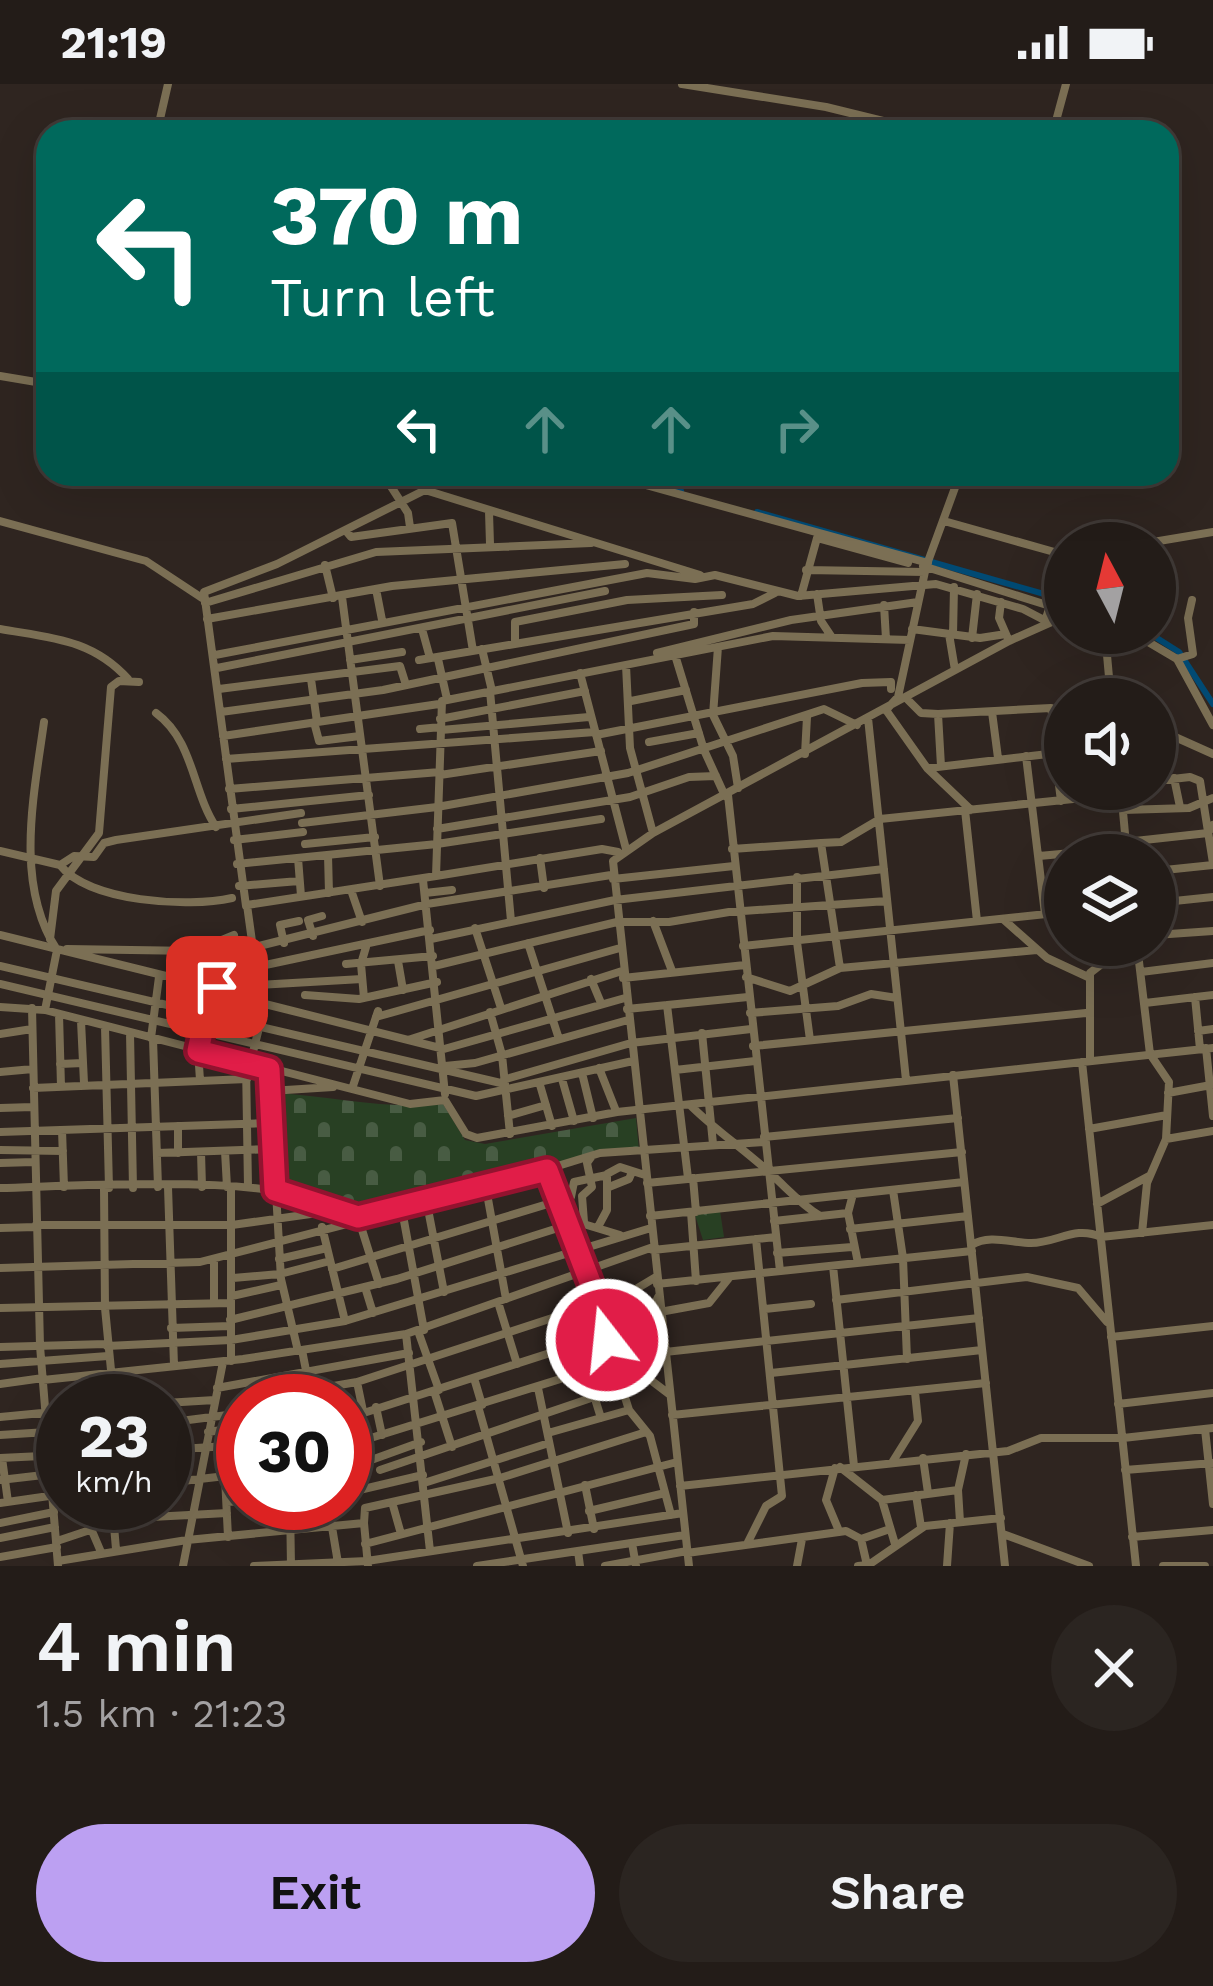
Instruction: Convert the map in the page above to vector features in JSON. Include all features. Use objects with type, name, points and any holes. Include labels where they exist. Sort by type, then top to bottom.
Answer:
[{"type":"street","points":[[160,120],[168,84]]},
{"type":"street","points":[[682,84],[879,120]]},
{"type":"street","points":[[1056,120],[1066,84]]},
{"type":"street","points":[[0,376],[36,383]]},
{"type":"street","points":[[391,486],[410,526]]},
{"type":"street","points":[[645,486],[1044,604]]},
{"type":"street","points":[[886,710],[898,697],[925,571],[956,486]]},
{"type":"street","points":[[248,1187],[248,1064],[265,1004],[256,989],[255,947],[228,829],[231,809],[217,668],[203,601],[206,591],[346,531],[425,490],[700,575],[775,593],[817,594],[925,571]]},
{"type":"street","points":[[489,512],[490,544]]},
{"type":"street","points":[[0,521],[34,526],[81,546],[146,561],[203,601]]},
{"type":"street","points":[[944,521],[1044,549]]},
{"type":"street","points":[[346,531],[351,537],[451,523],[468,620],[488,668],[511,921]]},
{"type":"street","points":[[1176,538],[1213,532]]},
{"type":"street","points":[[801,596],[818,538],[925,571],[954,587],[1044,619]]},
{"type":"street","points":[[203,601],[376,552],[592,542]]},
{"type":"street","points":[[208,619],[376,589],[625,564]]},
{"type":"street","points":[[326,565],[347,627],[380,886]]},
{"type":"street","points":[[806,570],[925,571]]},
{"type":"street","points":[[215,655],[647,573],[695,579],[700,575]]},
{"type":"street","points":[[954,587],[955,670]]},
{"type":"street","points":[[376,589],[382,620]]},
{"type":"street","points":[[217,668],[604,591]]},
{"type":"street","points":[[429,659],[753,604],[775,593]]},
{"type":"street","points":[[221,712],[406,685],[694,624],[698,594]]},
{"type":"street","points":[[817,594],[820,617],[831,636]]},
{"type":"street","points":[[973,638],[977,594]]},
{"type":"street","points":[[514,642],[514,622],[603,603],[722,596]]},
{"type":"street","points":[[1177,659],[1193,654],[1188,618],[1192,600]]},
{"type":"street","points":[[223,736],[443,702],[630,664],[820,617],[918,602]]},
{"type":"street","points":[[1001,602],[999,618],[1007,637]]},
{"type":"street","points":[[884,605],[886,639]]},
{"type":"street","points":[[665,616],[693,718],[726,796],[780,1271]]},
{"type":"street","points":[[246,906],[540,858],[623,850],[1044,621]]},
{"type":"street","points":[[0,629],[77,641],[136,682],[111,687],[99,832],[55,894],[50,939]]},
{"type":"street","points":[[422,629],[429,659],[441,678],[443,702],[436,876]]},
{"type":"street","points":[[912,629],[973,638],[1007,637]]},
{"type":"street","points":[[350,660],[404,657],[399,635]]},
{"type":"street","points":[[672,652],[773,636],[910,640]]},
{"type":"street","points":[[718,647],[713,715],[738,790]]},
{"type":"street","points":[[1169,654],[1177,659],[1213,724]]},
{"type":"street","points":[[630,664],[630,748],[653,833]]},
{"type":"street","points":[[219,689],[401,666],[406,685]]},
{"type":"street","points":[[580,673],[609,777],[623,850],[612,877],[688,1566]]},
{"type":"street","points":[[311,679],[319,741],[360,736]]},
{"type":"street","points":[[226,758],[596,734],[862,683],[890,682],[890,689]]},
{"type":"street","points":[[631,700],[686,690]]},
{"type":"street","points":[[440,726],[585,692]]},
{"type":"street","points":[[907,699],[921,713],[1044,709]]},
{"type":"street","points":[[766,727],[771,702]]},
{"type":"street","points":[[231,809],[302,817],[372,816],[609,777],[827,710],[857,725]]},
{"type":"street","points":[[886,710],[927,768],[968,810],[977,921]]},
{"type":"street","points":[[992,712],[998,759]]},
{"type":"street","points":[[156,713],[187,752],[203,811],[228,829],[302,817]]},
{"type":"street","points":[[938,714],[941,766]]},
{"type":"street","points":[[805,754],[808,716]]},
{"type":"street","points":[[419,729],[589,717]]},
{"type":"street","points":[[868,718],[906,1080]]},
{"type":"street","points":[[44,722],[31,858],[41,925],[59,950]]},
{"type":"street","points":[[649,742],[699,733]]},
{"type":"street","points":[[1176,737],[1213,754]]},
{"type":"street","points":[[229,790],[440,774],[601,751]]},
{"type":"street","points":[[927,768],[1044,754]]},
{"type":"street","points":[[1026,756],[1044,904]]},
{"type":"street","points":[[437,829],[644,794],[689,777],[716,776]]},
{"type":"street","points":[[1176,778],[1197,778],[1211,829],[1213,864],[1176,868]]},
{"type":"street","points":[[1176,788],[1180,807]]},
{"type":"street","points":[[60,865],[74,856],[94,857],[104,843],[116,840],[302,817],[369,795]]},
{"type":"street","points":[[1176,807],[1213,798]]},
{"type":"street","points":[[732,850],[841,842],[880,819],[1044,803]]},
{"type":"street","points":[[1123,810],[1125,834]]},
{"type":"street","points":[[301,896],[302,817]]},
{"type":"street","points":[[236,864],[502,836],[601,819]]},
{"type":"street","points":[[1176,837],[1211,829]]},
{"type":"street","points":[[305,844],[375,837]]},
{"type":"street","points":[[821,843],[840,968]]},
{"type":"street","points":[[0,851],[60,865],[69,874],[127,898],[232,898]]},
{"type":"street","points":[[328,855],[329,892]]},
{"type":"street","points":[[1039,856],[1044,856]]},
{"type":"street","points":[[540,858],[544,888]]},
{"type":"street","points":[[255,947],[313,936],[426,899],[508,894],[612,877],[734,866]]},
{"type":"street","points":[[256,968],[615,900],[736,882],[884,869]]},
{"type":"street","points":[[451,874],[453,895]]},
{"type":"street","points":[[797,877],[797,942],[810,1040]]},
{"type":"street","points":[[423,880],[440,1003],[445,1094],[467,1136],[511,1134],[616,1112],[1206,1048]]},
{"type":"street","points":[[239,886],[299,881]]},
{"type":"street","points":[[351,890],[362,922]]},
{"type":"street","points":[[1176,901],[1213,897]]},
{"type":"street","points":[[346,964],[483,955],[617,922],[887,901]]},
{"type":"street","points":[[743,946],[1044,914]]},
{"type":"street","points":[[313,936],[308,920],[322,916]]},
{"type":"street","points":[[1001,918],[1037,950],[1089,978]]},
{"type":"street","points":[[653,921],[672,971]]},
{"type":"street","points":[[284,943],[280,925],[299,922]]},
{"type":"street","points":[[475,928],[501,1008]]},
{"type":"street","points":[[1176,934],[1213,931]]},
{"type":"street","points":[[59,950],[151,946],[195,951],[234,934]]},
{"type":"street","points":[[0,935],[211,989],[362,979]]},
{"type":"street","points":[[528,943],[559,1039]]},
{"type":"street","points":[[364,998],[361,964],[367,945]]},
{"type":"street","points":[[352,1089],[377,1014],[440,1003],[620,948]]},
{"type":"street","points":[[45,1010],[59,950]]},
{"type":"street","points":[[746,977],[790,991],[840,968],[1037,950]]},
{"type":"street","points":[[398,961],[403,990]]},
{"type":"street","points":[[1141,972],[1213,963]]},
{"type":"street","points":[[408,1040],[591,979],[745,964]]},
{"type":"street","points":[[0,966],[506,1085],[540,1085],[633,1061]]},
{"type":"street","points":[[1097,966],[1089,978],[1086,1012],[1089,1130],[1136,1566]]},
{"type":"street","points":[[1140,966],[1150,1054],[1169,1082],[1166,1139],[1150,1175],[1142,1233]]},
{"type":"street","points":[[200,1080],[198,1051],[211,989],[240,968]]},
{"type":"street","points":[[159,977],[152,1038],[157,1153],[169,1226],[174,1366]]},
{"type":"street","points":[[591,979],[601,1003]]},
{"type":"street","points":[[303,1013],[306,980]]},
{"type":"street","points":[[305,994],[364,998],[436,982]]},
{"type":"street","points":[[0,984],[360,1067],[445,1094],[481,1096],[632,1043],[751,1029]]},
{"type":"street","points":[[750,1013],[807,1008],[871,994],[897,998]]},
{"type":"street","points":[[1144,1003],[1213,995]]},
{"type":"street","points":[[445,1068],[559,1039],[628,1014],[748,997]]},
{"type":"street","points":[[1195,997],[1198,1031],[1212,1079],[1213,1117]]},
{"type":"street","points":[[265,1004],[444,1049],[626,998]]},
{"type":"street","points":[[667,1005],[684,1104],[696,1281]]},
{"type":"street","points":[[0,1006],[45,1010],[410,1104],[445,1094]]},
{"type":"street","points":[[32,1007],[42,1374]]},
{"type":"street","points":[[490,1012],[502,1055],[511,1134]]},
{"type":"street","points":[[753,1046],[1086,1012]]},
{"type":"street","points":[[59,1014],[61,1086]]},
{"type":"street","points":[[81,1021],[84,1083]]},
{"type":"street","points":[[105,1027],[104,1267],[111,1372]]},
{"type":"street","points":[[0,1034],[32,1029]]},
{"type":"street","points":[[1198,1031],[1213,1029]]},
{"type":"street","points":[[702,1033],[713,1144]]},
{"type":"street","points":[[130,1034],[133,1188]]},
{"type":"street","points":[[675,1070],[755,1061]]},
{"type":"street","points":[[60,1064],[83,1063]]},
{"type":"street","points":[[599,1068],[616,1112]]},
{"type":"street","points":[[0,1072],[33,1069]]},
{"type":"street","points":[[269,1069],[281,1280],[307,1374]]},
{"type":"street","points":[[581,1073],[593,1118]]},
{"type":"street","points":[[953,1076],[1005,1566]]},
{"type":"street","points":[[562,1078],[574,1121]]},
{"type":"street","points":[[33,1088],[247,1079]]},
{"type":"street","points":[[1168,1094],[1212,1079]]},
{"type":"street","points":[[270,1091],[323,1091],[336,1085]]},
{"type":"street","points":[[540,1085],[552,1126]]},
{"type":"street","points":[[684,1104],[820,1216]]},
{"type":"street","points":[[508,1116],[546,1105]]},
{"type":"street","points":[[0,1108],[33,1108]]},
{"type":"street","points":[[1089,1130],[1167,1115]]},
{"type":"street","points":[[0,1268],[168,1267],[233,1255],[358,1217],[427,1204],[593,1155],[958,1118]]},
{"type":"street","points":[[0,1132],[271,1123]]},
{"type":"street","points":[[178,1126],[178,1153]]},
{"type":"street","points":[[62,1130],[64,1187]]},
{"type":"street","points":[[1166,1139],[1213,1131]]},
{"type":"street","points":[[157,1153],[272,1149]]},
{"type":"street","points":[[0,1150],[63,1150]]},
{"type":"street","points":[[222,1374],[231,1340],[233,1255],[225,1151]]},
{"type":"street","points":[[201,1152],[202,1187]]},
{"type":"street","points":[[613,1154],[620,1167],[646,1179],[962,1152]]},
{"type":"street","points":[[584,1222],[582,1196],[592,1187],[587,1163],[593,1155]]},
{"type":"street","points":[[0,1163],[34,1162]]},
{"type":"street","points":[[0,1308],[105,1308],[231,1299],[331,1265],[571,1197],[574,1182],[620,1167]]},
{"type":"street","points":[[547,1170],[598,1303],[609,1310],[611,1348],[629,1410],[650,1436],[661,1494],[671,1515]]},
{"type":"street","points":[[609,1187],[629,1179],[632,1172]]},
{"type":"street","points":[[599,1225],[609,1187],[607,1175]]},
{"type":"street","points":[[1097,1204],[1150,1175]]},
{"type":"street","points":[[650,1216],[964,1182]]},
{"type":"street","points":[[0,1188],[275,1190],[346,1209],[358,1217],[379,1284]]},
{"type":"street","points":[[486,1188],[507,1332],[517,1364]]},
{"type":"street","points":[[892,1190],[903,1258],[907,1359]]},
{"type":"street","points":[[853,1194],[848,1213],[858,1263]]},
{"type":"street","points":[[820,1199],[820,1216]]},
{"type":"street","points":[[427,1204],[444,1292]]},
{"type":"street","points":[[0,1228],[232,1225],[346,1209]]},
{"type":"street","points":[[402,1210],[421,1330],[440,1417],[452,1447]]},
{"type":"street","points":[[774,1221],[848,1213]]},
{"type":"street","points":[[850,1228],[968,1216]]},
{"type":"street","points":[[172,1328],[230,1323],[288,1308],[569,1224],[599,1225],[620,1235]]},
{"type":"street","points":[[372,1377],[598,1303],[608,1292],[626,1295],[657,1281],[696,1281],[903,1258],[972,1248],[981,1240],[1035,1243],[1084,1232],[1101,1238],[1213,1225]]},
{"type":"street","points":[[322,1227],[345,1321]]},
{"type":"street","points":[[0,1364],[107,1349],[231,1340],[345,1321],[651,1228]]},
{"type":"street","points":[[92,1374],[227,1361],[406,1334],[653,1248],[776,1237]]},
{"type":"street","points":[[748,1544],[766,1506],[782,1496],[756,1239]]},
{"type":"street","points":[[778,1253],[852,1247]]},
{"type":"street","points":[[279,1258],[327,1248]]},
{"type":"street","points":[[214,1259],[214,1302]]},
{"type":"street","points":[[833,1266],[854,1466]]},
{"type":"street","points":[[660,1312],[709,1303],[731,1277]]},
{"type":"street","points":[[836,1300],[1027,1277],[1065,1282],[1088,1295],[1111,1333]]},
{"type":"street","points":[[232,1278],[281,1280]]},
{"type":"street","points":[[364,1287],[373,1313]]},
{"type":"street","points":[[372,1409],[517,1364],[611,1348],[624,1350],[646,1325],[658,1297]]},
{"type":"street","points":[[765,1309],[812,1304]]},
{"type":"street","points":[[665,1352],[979,1318]]},
{"type":"street","points":[[1111,1333],[1213,1326]]},
{"type":"street","points":[[406,1334],[430,1551]]},
{"type":"street","points":[[0,1347],[107,1349]]},
{"type":"street","points":[[372,1439],[586,1370],[611,1348]]},
{"type":"street","points":[[611,1348],[628,1367],[666,1389],[670,1400]]},
{"type":"street","points":[[771,1373],[982,1350]]},
{"type":"street","points":[[286,1374],[409,1353]]},
{"type":"street","points":[[586,1370],[601,1418]]},
{"type":"street","points":[[474,1378],[522,1563]]},
{"type":"street","points":[[0,1384],[36,1380]]},
{"type":"street","points":[[672,1414],[986,1383]]},
{"type":"street","points":[[538,1388],[568,1533]]},
{"type":"street","points":[[893,1461],[918,1421],[914,1392]]},
{"type":"street","points":[[192,1506],[216,1394]]},
{"type":"street","points":[[1118,1404],[1213,1394]]},
{"type":"street","points":[[380,1469],[487,1437],[594,1397]]},
{"type":"street","points":[[192,1401],[215,1400]]},
{"type":"street","points":[[376,1407],[382,1435]]},
{"type":"street","points":[[372,1488],[494,1460],[629,1410]]},
{"type":"street","points":[[0,1417],[36,1413]]},
{"type":"street","points":[[192,1421],[216,1418]]},
{"type":"street","points":[[680,1486],[1019,1448],[1041,1438],[1123,1438],[1209,1428],[1213,1499]]},
{"type":"street","points":[[208,1432],[216,1431]]},
{"type":"street","points":[[0,1436],[36,1433]]},
{"type":"street","points":[[372,1506],[500,1478],[645,1433]]},
{"type":"street","points":[[372,1460],[421,1442]]},
{"type":"street","points":[[192,1450],[216,1448]]},
{"type":"street","points":[[947,1566],[966,1454]]},
{"type":"street","points":[[36,1457],[1,1458],[4,1503],[36,1498]]},
{"type":"street","points":[[923,1458],[928,1493]]},
{"type":"street","points":[[365,1544],[677,1462]]},
{"type":"street","points":[[1125,1470],[1211,1463]]},
{"type":"street","points":[[837,1467],[883,1500],[895,1544]]},
{"type":"street","points":[[837,1467],[826,1500],[839,1531]]},
{"type":"street","points":[[3,1480],[36,1476]]},
{"type":"street","points":[[192,1481],[216,1478]]},
{"type":"street","points":[[586,1485],[594,1529]]},
{"type":"street","points":[[883,1500],[958,1490]]},
{"type":"street","points":[[590,1511],[661,1494]]},
{"type":"street","points":[[916,1495],[921,1527]]},
{"type":"street","points":[[392,1502],[401,1534]]},
{"type":"street","points":[[254,1566],[367,1564],[683,1513]]},
{"type":"street","points":[[0,1523],[36,1516]]},
{"type":"street","points":[[861,1539],[869,1564],[921,1527],[1001,1518]]},
{"type":"street","points":[[605,1566],[839,1531],[861,1539],[890,1529]]},
{"type":"street","points":[[0,1538],[41,1530]]},
{"type":"street","points":[[56,1530],[58,1563],[187,1540],[315,1530]]},
{"type":"street","points":[[0,1557],[57,1544],[90,1530],[101,1552]]},
{"type":"street","points":[[114,1530],[116,1550]]},
{"type":"street","points":[[183,1566],[188,1530]]},
{"type":"street","points":[[228,1530],[228,1537]]},
{"type":"street","points":[[332,1530],[338,1563]]},
{"type":"street","points":[[364,1530],[367,1564]]},
{"type":"street","points":[[1132,1537],[1213,1530]]},
{"type":"street","points":[[290,1533],[290,1565]]},
{"type":"street","points":[[1002,1533],[1088,1566]]},
{"type":"street","points":[[477,1566],[522,1563],[685,1534]]},
{"type":"street","points":[[797,1566],[803,1538]]},
{"type":"street","points":[[632,1544],[636,1563]]},
{"type":"street","points":[[578,1551],[580,1566]]},
{"type":"street","points":[[1163,1566],[1205,1566]]},
{"type":"green space","points":[[275,1093],[381,1104],[443,1104],[465,1140],[485,1144],[636,1118],[639,1150],[597,1153],[370,1215],[277,1187]]},
{"type":"green space","points":[[720,1211],[724,1237],[703,1240],[695,1215]]},
{"type":"waterway","points":[[663,486],[681,491]]},
{"type":"waterway","points":[[757,512],[1044,594]]},
{"type":"waterway","points":[[1176,650],[1213,704]]},
{"type":"route","points":[[217,987],[211,989],[198,1051],[269,1069],[275,1190],[346,1209],[358,1217],[427,1204],[547,1170],[598,1303],[608,1308],[607,1340]]}]
